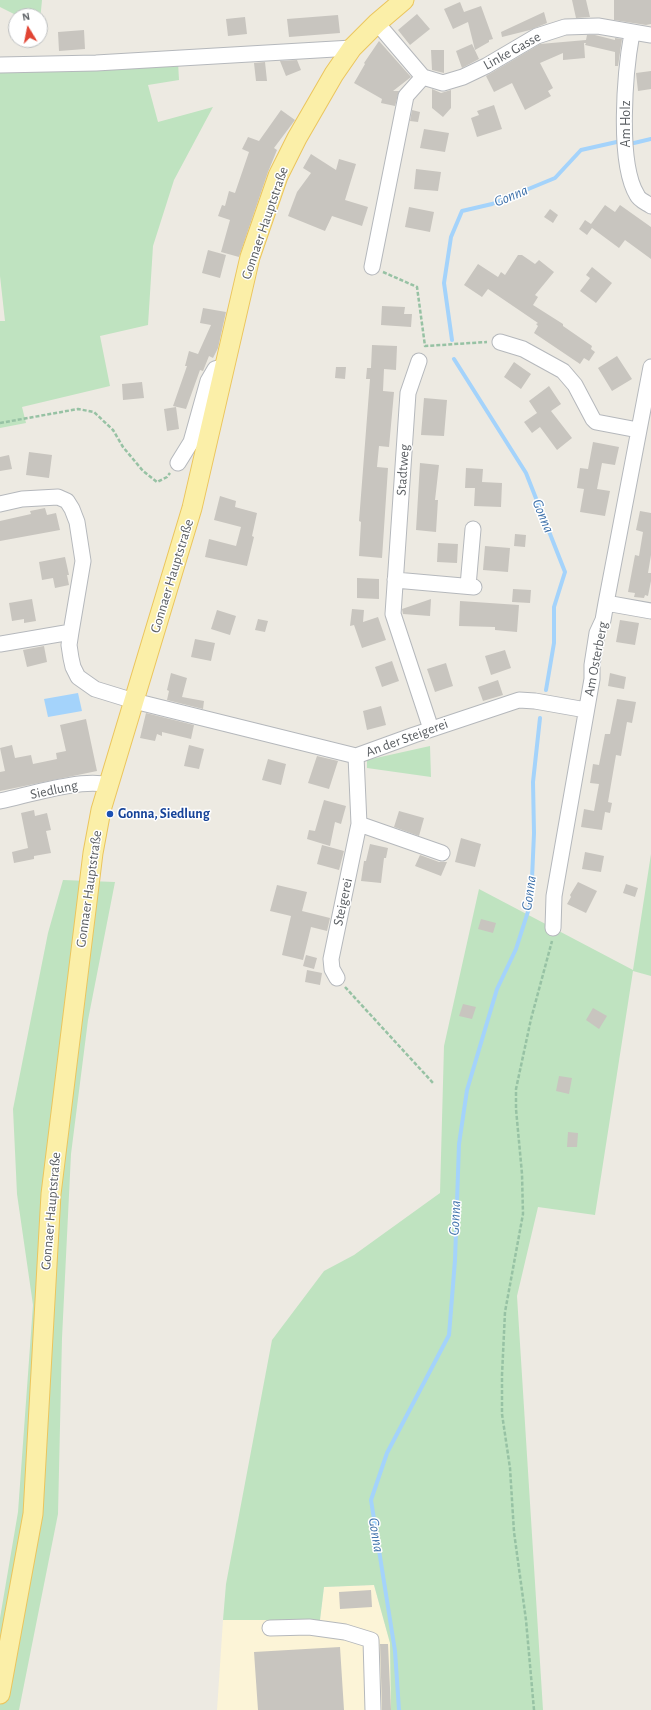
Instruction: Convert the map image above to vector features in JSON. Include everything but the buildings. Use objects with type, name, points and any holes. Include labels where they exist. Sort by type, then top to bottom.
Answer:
[{"type":"main road","name":"Gonnaer Hauptstraße","points":[[0,1694],[33,1514],[48,1239],[54,1163],[93,853],[100,814],[192,508],[250,257],[278,176],[297,138],[334,74],[352,48],[377,23],[404,0]]},
{"type":"street","points":[[372,267],[406,96],[423,77],[377,23]]},
{"type":"street","name":"Linke Gasse","points":[[423,77],[443,82],[463,77],[486,66],[536,36],[565,26],[598,26],[651,35]]},
{"type":"street","name":"Am Holz","points":[[632,32],[627,61],[625,148],[631,183],[634,190],[638,197],[651,206]]},
{"type":"street","points":[[0,65],[96,63],[352,48]]},
{"type":"street","points":[[500,342],[523,348],[563,371],[575,385],[596,422],[638,430]]},
{"type":"street","name":"Stadtweg","points":[[419,361],[408,393],[393,614],[431,729]]},
{"type":"street","points":[[178,463],[191,442],[208,381],[215,369],[226,366]]},
{"type":"street","name":"Am Osterberg","points":[[553,928],[553,898],[592,677],[591,667],[597,633],[602,621],[606,603],[651,367]]},
{"type":"street","name":"An der Steigerei","points":[[0,504],[22,499],[58,497],[67,501],[72,509],[77,522],[83,561],[69,645],[73,667],[78,677],[95,689],[134,701],[356,756],[431,729],[520,700],[535,701],[586,710]]},
{"type":"street","points":[[395,580],[471,586],[472,529]]},
{"type":"street","points":[[606,603],[651,611]]},
{"type":"street","points":[[0,644],[71,632]]},
{"type":"street","name":"Steigerei","points":[[337,978],[332,969],[331,959],[359,824],[356,756]]},
{"type":"street","name":"Siedlung","points":[[0,801],[74,785],[97,783],[108,786]]},
{"type":"street","points":[[359,824],[442,853]]},
{"type":"street","points":[[270,1628],[309,1627],[345,1632],[371,1640],[373,1710]]},
{"type":"path","points":[[372,267],[417,287],[425,346],[500,342]]},
{"type":"path","points":[[0,423],[78,409],[94,412],[113,430],[123,448],[143,471],[157,482],[167,477],[178,463]]},
{"type":"path","points":[[534,1710],[526,1620],[514,1542],[510,1468],[502,1410],[502,1375],[505,1312],[523,1210],[516,1089],[531,1019],[552,941],[553,928]]},
{"type":"path","points":[[337,978],[434,1084]]},
{"type":"shaded area","points":[[374,1585],[390,1643],[391,1710],[217,1710],[223,1620],[320,1620],[324,1587]]},
{"type":"green space","points":[[0,0],[42,0],[41,8],[8,8],[8,11],[0,7]]},
{"type":"green space","points":[[0,59],[178,62],[179,80],[148,85],[158,122],[213,107],[174,180],[153,246],[148,325],[100,336],[110,386],[22,407],[26,423],[0,428],[0,321],[5,321],[0,276]]},
{"type":"green space","points":[[430,746],[431,777],[367,768],[367,760]]},
{"type":"green space","points":[[651,854],[651,976],[633,971],[595,1215],[538,1207],[517,1296],[543,1710],[391,1710],[390,1643],[374,1585],[324,1587],[320,1620],[223,1620],[226,1584],[272,1340],[324,1271],[354,1255],[440,1193],[444,1046],[479,889],[633,970]]},
{"type":"green space","points":[[63,880],[115,882],[88,1020],[71,1154],[62,1338],[58,1514],[19,1710],[0,1710],[0,1618],[18,1512],[33,1305],[17,1194],[13,1109],[48,933]]},
{"type":"water","points":[[78,693],[82,711],[48,717],[44,699]]},
{"type":"waterway","name":"Gonna","points":[[628,142],[634,143],[651,139]]},
{"type":"waterway","name":"Gonna","points":[[452,340],[444,283],[451,237],[462,211],[492,204],[555,178],[581,150],[621,141]]},
{"type":"waterway","name":"Gonna","points":[[454,359],[526,473],[565,572],[554,607],[554,643],[546,690]]},
{"type":"waterway","name":"Gonna","points":[[399,1710],[395,1651],[371,1500],[387,1453],[449,1335],[455,1260],[459,1144],[467,1090],[497,989],[516,949],[531,902],[534,833],[533,782],[540,718]]},
{"type":"place","name":"Gonna, Siedlung","points":[[110,814]]}]
